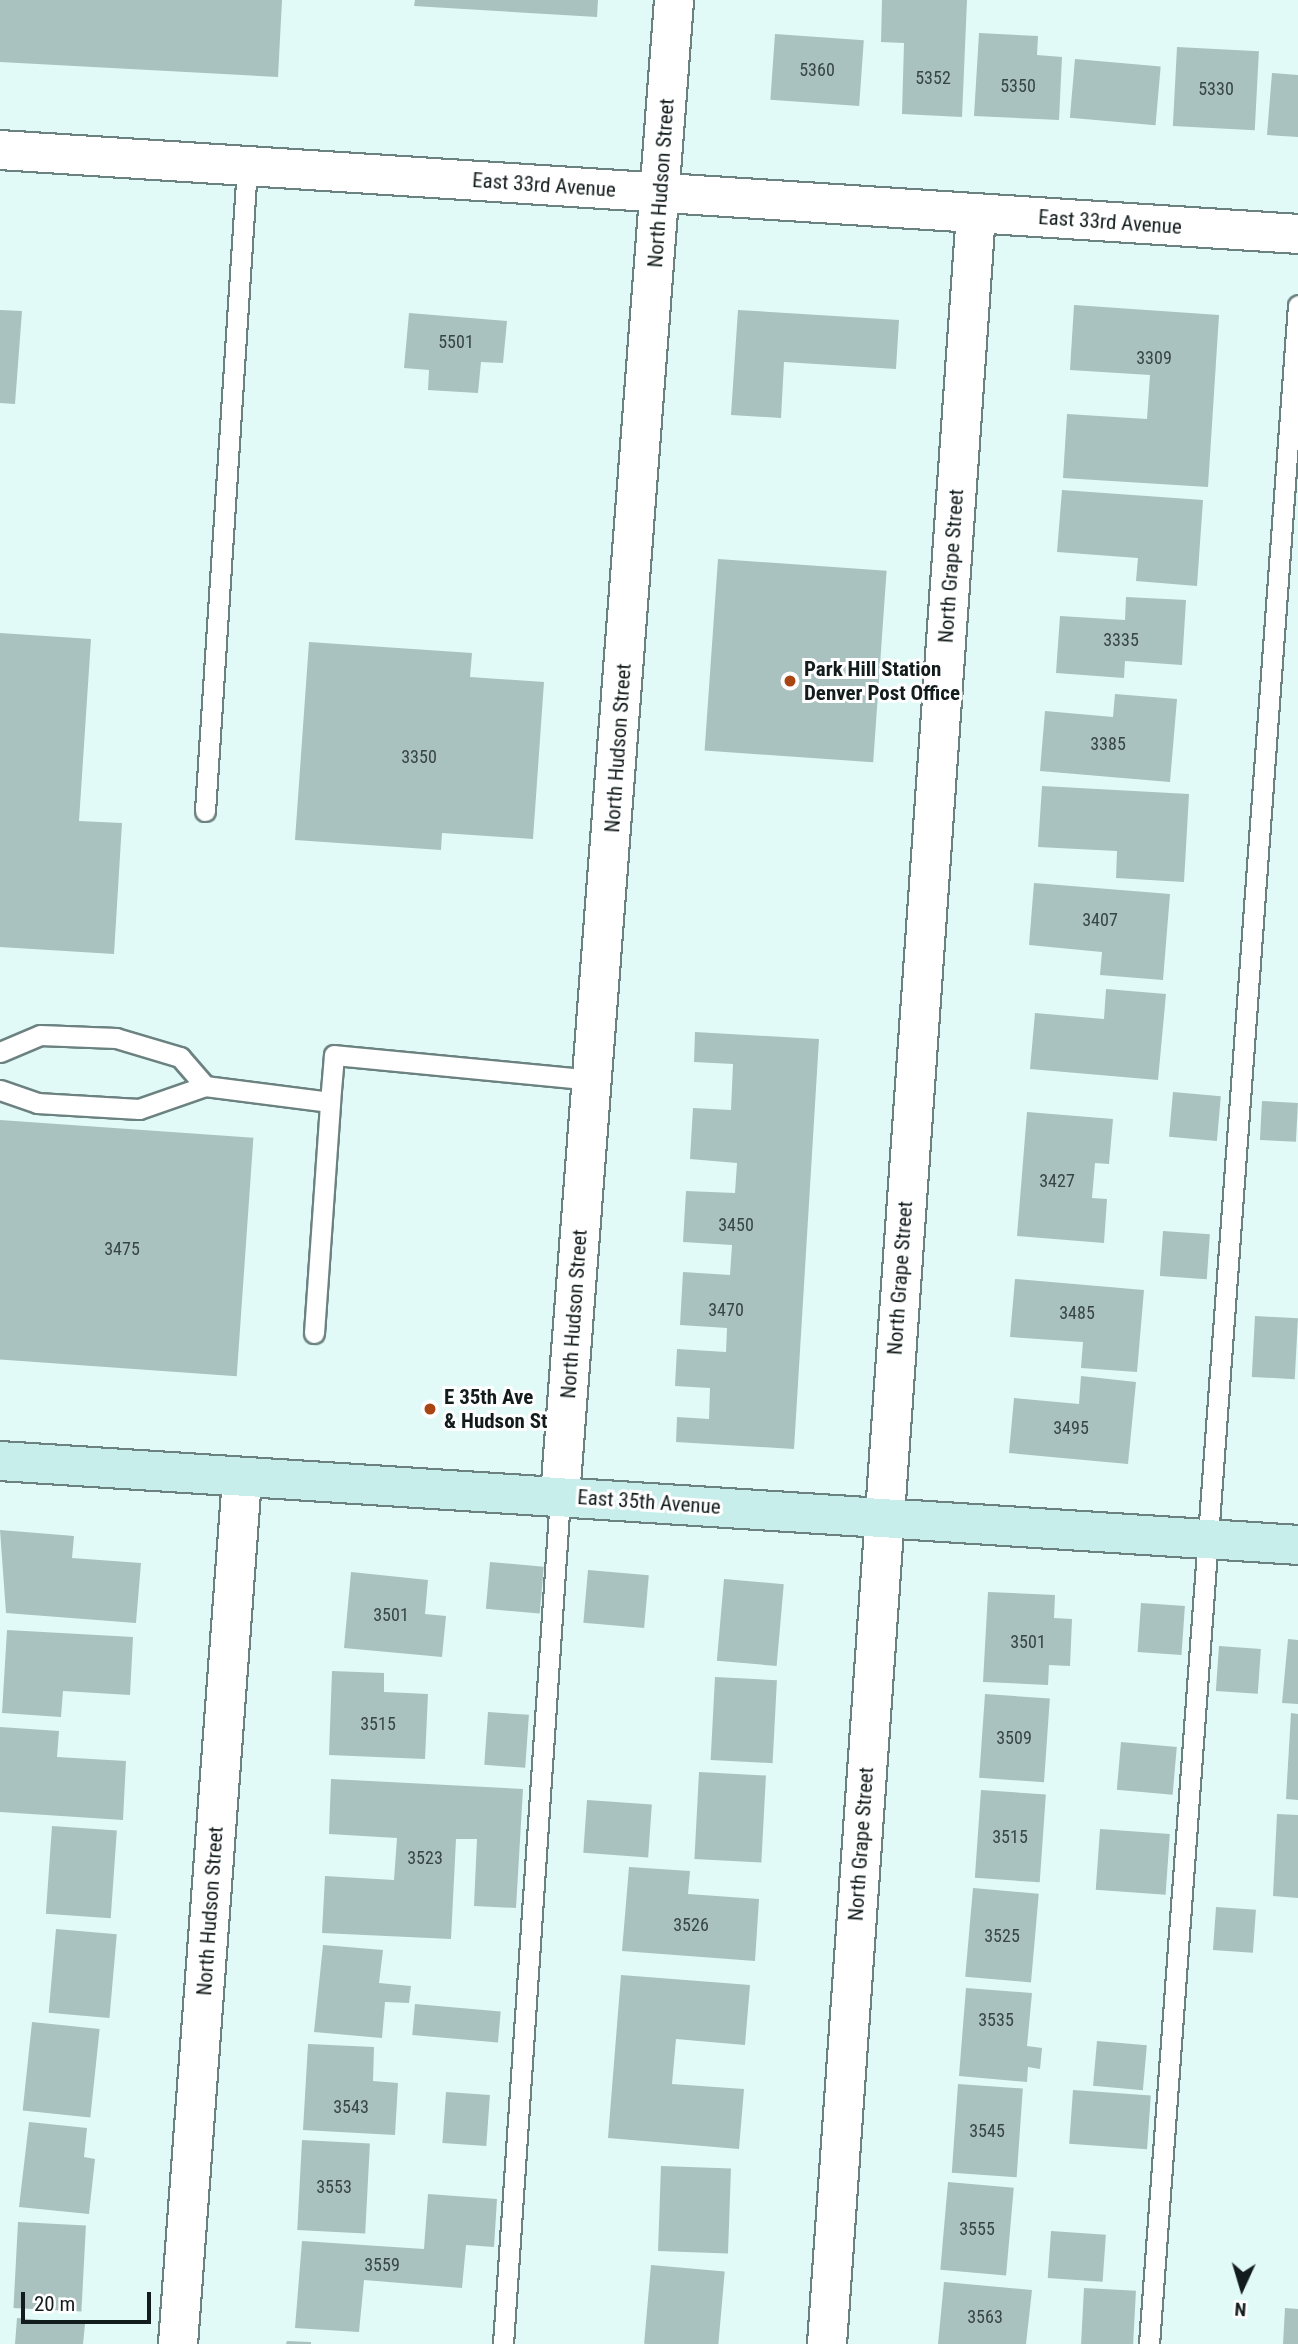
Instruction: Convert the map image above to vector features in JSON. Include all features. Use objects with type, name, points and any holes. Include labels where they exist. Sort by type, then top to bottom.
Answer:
[{"type":"street","name":"North Hudson Street","points":[[560,1496],[674,0]]},
{"type":"street","name":"East 33rd Avenue","points":[[0,150],[1298,234]]},
{"type":"street","name":"North Grape Street","points":[[827,2344],[976,213]]},
{"type":"street","name":"East 35th Avenue","points":[[0,1461],[1298,1545]]},
{"type":"street","name":"North Hudson Street","points":[[178,2344],[242,1478]]},
{"type":"lane","points":[[205,811],[247,166]]},
{"type":"lane","points":[[1149,2344],[1298,305]]},
{"type":"lane","points":[[0,1052],[40,1035],[116,1038],[180,1057],[205,1086]]},
{"type":"lane","points":[[314,1334],[334,1055],[592,1080]]},
{"type":"lane","points":[[0,1090],[37,1103],[139,1109],[205,1086],[330,1102]]},
{"type":"lane","points":[[503,2344],[560,1496]]},
{"type":"building","points":[[0,0],[282,0],[278,77],[0,62]]},
{"type":"building","points":[[415,0],[598,0],[597,17],[414,6]]},
{"type":"building","points":[[882,0],[967,0],[962,117],[902,114],[904,43],[881,42]]},
{"type":"building","points":[[979,33],[1038,36],[1037,55],[1062,57],[1059,120],[974,116]]},
{"type":"building","points":[[775,34],[864,40],[859,106],[770,100]]},
{"type":"building","points":[[1177,47],[1259,51],[1255,130],[1173,126]]},
{"type":"building","points":[[1075,59],[1161,66],[1156,125],[1070,118]]},
{"type":"building","points":[[1272,73],[1298,75],[1298,137],[1267,135]]},
{"type":"building","points":[[1074,305],[1219,315],[1208,487],[1063,478],[1067,414],[1147,419],[1150,375],[1070,370]]},
{"type":"building","points":[[0,310],[22,311],[15,404],[0,403]]},
{"type":"building","points":[[738,310],[899,320],[896,369],[784,362],[781,418],[731,415]]},
{"type":"building","points":[[409,313],[507,321],[503,363],[481,362],[478,393],[428,390],[429,370],[404,368]]},
{"type":"building","points":[[1062,490],[1203,500],[1197,586],[1136,581],[1138,558],[1057,552]]},
{"type":"building","points":[[718,559],[887,571],[873,762],[705,751]]},
{"type":"building","points":[[1126,597],[1186,600],[1182,665],[1125,661],[1124,678],[1056,673],[1060,616],[1125,620]]},
{"type":"building","points":[[0,633],[91,639],[79,821],[122,823],[114,954],[0,947]]},
{"type":"building","points":[[309,642],[472,653],[470,677],[544,682],[533,839],[442,833],[441,850],[295,840]]},
{"type":"building","points":[[1115,694],[1177,699],[1170,782],[1040,771],[1045,711],[1113,717]]},
{"type":"building","points":[[1042,786],[1189,794],[1184,882],[1116,878],[1117,851],[1038,847]]},
{"type":"building","points":[[1034,883],[1170,894],[1163,980],[1100,975],[1102,952],[1029,945]]},
{"type":"building","points":[[1106,989],[1166,994],[1158,1080],[1030,1069],[1035,1013],[1104,1019]]},
{"type":"building","points":[[695,1032],[819,1039],[794,1449],[676,1442],[677,1417],[709,1419],[710,1388],[675,1386],[677,1349],[726,1352],[727,1328],[680,1325],[683,1272],[730,1275],[732,1245],[683,1242],[686,1191],[735,1193],[737,1163],[690,1159],[693,1108],[731,1110],[733,1064],[694,1062]]},
{"type":"building","points":[[1173,1092],[1221,1096],[1217,1141],[1169,1137]]},
{"type":"building","points":[[1262,1101],[1298,1103],[1296,1142],[1260,1140]]},
{"type":"building","points":[[1027,1112],[1113,1119],[1109,1164],[1095,1163],[1092,1198],[1107,1199],[1104,1243],[1017,1236]]},
{"type":"building","points":[[0,1120],[253,1138],[237,1376],[0,1360]]},
{"type":"building","points":[[1163,1231],[1210,1234],[1207,1279],[1160,1276]]},
{"type":"building","points":[[1015,1279],[1144,1290],[1137,1372],[1081,1368],[1083,1342],[1010,1337]]},
{"type":"building","points":[[1255,1316],[1298,1318],[1295,1379],[1252,1377]]},
{"type":"building","points":[[1081,1376],[1136,1382],[1128,1464],[1009,1453],[1014,1398],[1079,1404]]},
{"type":"building","points":[[0,1530],[74,1536],[72,1558],[141,1563],[136,1623],[6,1613]]},
{"type":"building","points":[[490,1562],[544,1567],[540,1614],[486,1609]]},
{"type":"building","points":[[588,1570],[649,1575],[644,1628],[583,1623]]},
{"type":"building","points":[[351,1572],[428,1580],[425,1614],[446,1616],[442,1657],[344,1648]]},
{"type":"building","points":[[724,1579],[784,1584],[777,1666],[717,1661]]},
{"type":"building","points":[[988,1592],[1055,1595],[1054,1618],[1072,1619],[1070,1666],[1049,1665],[1048,1685],[983,1682]]},
{"type":"building","points":[[1141,1603],[1185,1606],[1181,1655],[1138,1652]]},
{"type":"building","points":[[7,1630],[133,1637],[130,1695],[63,1691],[61,1717],[2,1713]]},
{"type":"building","points":[[1288,1639],[1298,1640],[1298,1704],[1282,1703]]},
{"type":"building","points":[[1219,1646],[1261,1649],[1258,1694],[1216,1691]]},
{"type":"building","points":[[332,1671],[384,1673],[384,1692],[428,1694],[425,1759],[329,1755]]},
{"type":"building","points":[[715,1677],[777,1680],[773,1763],[711,1760]]},
{"type":"building","points":[[985,1694],[1050,1699],[1044,1782],[979,1778]]},
{"type":"building","points":[[488,1712],[529,1715],[525,1768],[484,1765]]},
{"type":"building","points":[[1291,1713],[1298,1714],[1298,1800],[1286,1799]]},
{"type":"building","points":[[0,1727],[59,1731],[57,1757],[126,1761],[123,1820],[0,1812]]},
{"type":"building","points":[[1121,1742],[1177,1747],[1173,1795],[1117,1790]]},
{"type":"building","points":[[699,1772],[766,1776],[761,1862],[694,1859]]},
{"type":"building","points":[[331,1779],[523,1789],[516,1908],[474,1906],[477,1839],[456,1839],[451,1939],[322,1933],[325,1876],[394,1880],[397,1838],[329,1834]]},
{"type":"building","points":[[981,1790],[1046,1795],[1040,1882],[975,1878]]},
{"type":"building","points":[[587,1800],[652,1805],[648,1857],[583,1853]]},
{"type":"building","points":[[1277,1814],[1298,1815],[1298,1898],[1273,1896]]},
{"type":"building","points":[[52,1826],[117,1831],[111,1918],[46,1914]]},
{"type":"building","points":[[1100,1829],[1170,1834],[1166,1895],[1096,1890]]},
{"type":"building","points":[[629,1867],[690,1871],[688,1894],[759,1899],[755,1961],[622,1951]]},
{"type":"building","points":[[973,1888],[1039,1894],[1031,1982],[965,1977]]},
{"type":"building","points":[[1216,1907],[1256,1910],[1253,1953],[1213,1950]]},
{"type":"building","points":[[56,1929],[117,1934],[109,2018],[49,2013]]},
{"type":"building","points":[[323,1945],[383,1950],[379,1983],[411,1986],[409,2003],[385,2002],[382,2038],[314,2032]]},
{"type":"building","points":[[621,1975],[750,1985],[745,2045],[676,2039],[672,2084],[744,2089],[739,2149],[608,2138]]},
{"type":"building","points":[[966,1988],[1032,1993],[1027,2046],[1042,2048],[1040,2069],[1028,2067],[1027,2082],[959,2076]]},
{"type":"building","points":[[415,2004],[501,2011],[498,2042],[412,2035]]},
{"type":"building","points":[[32,2022],[100,2029],[90,2118],[23,2111]]},
{"type":"building","points":[[1097,2041],[1147,2045],[1143,2090],[1093,2086]]},
{"type":"building","points":[[308,2044],[374,2047],[373,2081],[398,2083],[395,2135],[303,2130]]},
{"type":"building","points":[[958,2084],[1023,2089],[1017,2177],[952,2173]]},
{"type":"building","points":[[1073,2090],[1151,2095],[1147,2149],[1069,2144]]},
{"type":"building","points":[[446,2092],[490,2095],[486,2146],[442,2143]]},
{"type":"building","points":[[29,2122],[87,2128],[84,2157],[95,2159],[89,2214],[19,2207]]},
{"type":"building","points":[[302,2140],[370,2144],[365,2233],[297,2230]]},
{"type":"building","points":[[661,2166],[731,2168],[728,2253],[658,2251]]},
{"type":"building","points":[[948,2182],[1014,2188],[1006,2275],[940,2270]]},
{"type":"building","points":[[428,2194],[497,2199],[494,2247],[466,2245],[462,2288],[364,2280],[359,2332],[295,2328],[302,2241],[424,2249]]},
{"type":"building","points":[[18,2222],[86,2226],[81,2311],[13,2308]]},
{"type":"building","points":[[1051,2231],[1106,2235],[1103,2282],[1048,2278]]},
{"type":"building","points":[[651,2265],[725,2271],[718,2344],[644,2344]]},
{"type":"building","points":[[944,2282],[1032,2290],[1026,2344],[938,2344]]},
{"type":"building","points":[[1084,2288],[1136,2291],[1133,2344],[1081,2344]]},
{"type":"building","points":[[1285,2308],[1298,2309],[1298,2344],[1283,2344]]},
{"type":"building","points":[[17,2318],[85,2324],[83,2344],[15,2344]]},
{"type":"building","points":[[287,2341],[311,2342],[311,2344],[286,2344]]},
{"type":"place","name":"Park Hill Station Denver Post Office","points":[[790,681]]},
{"type":"place","name":"E 35th Ave & Hudson St","points":[[430,1409]]}]
